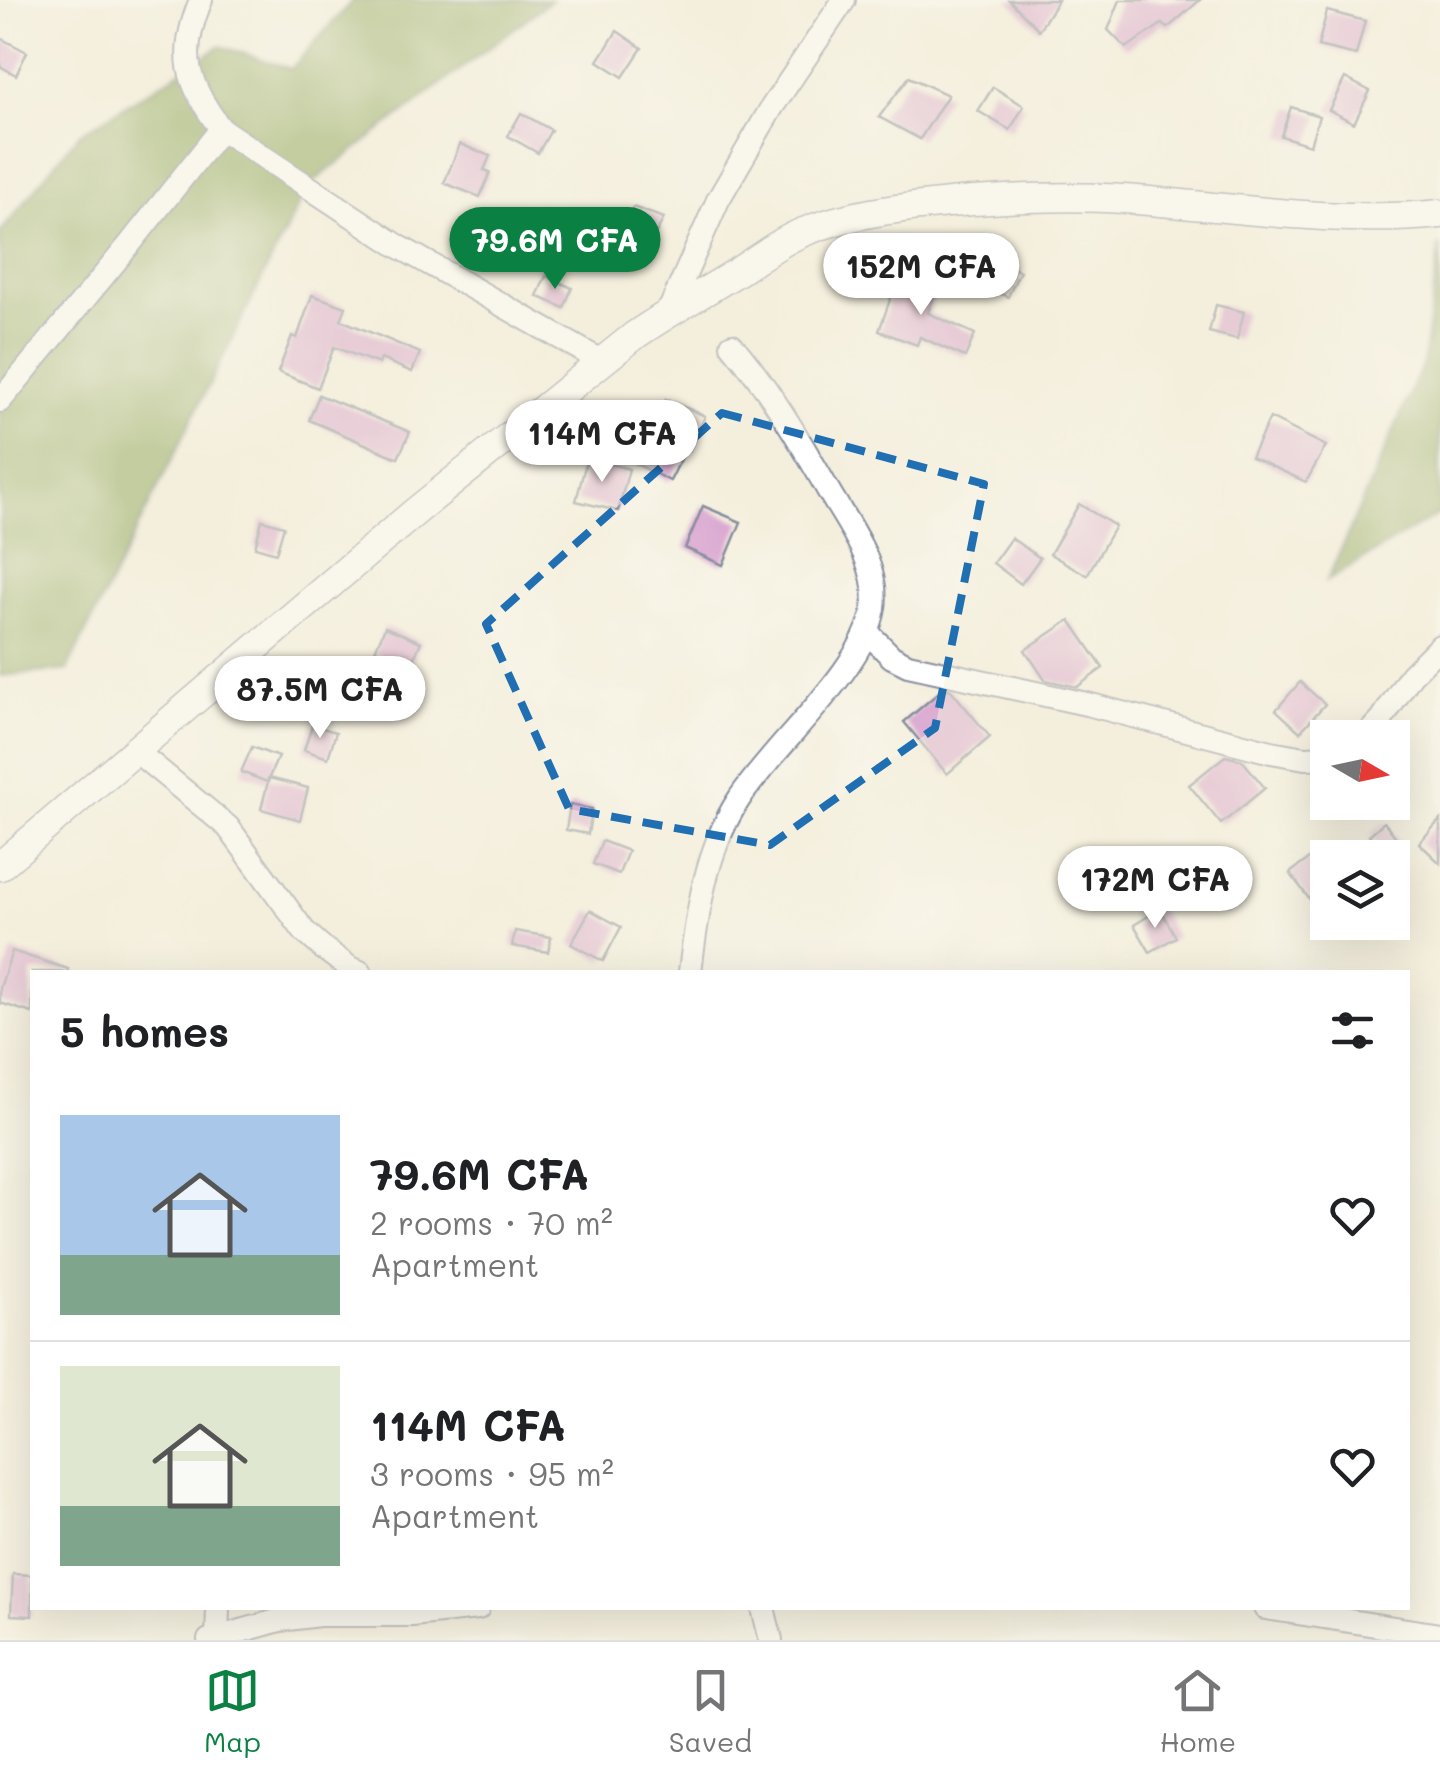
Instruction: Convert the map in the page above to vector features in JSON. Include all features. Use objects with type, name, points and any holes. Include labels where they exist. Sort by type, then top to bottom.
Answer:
[{"type":"street","points":[[201,0],[190,26],[188,68],[200,101],[222,129],[398,246],[603,362]]},
{"type":"street","points":[[670,311],[718,200],[772,107],[844,0]]},
{"type":"street","points":[[0,401],[222,129]]},
{"type":"street","points":[[0,866],[416,512],[603,362],[670,311],[800,233],[880,210],[1026,197],[1076,196],[1352,218],[1440,214]]},
{"type":"street","points":[[690,970],[701,898],[720,832],[759,772],[854,657],[874,609],[874,585],[854,532],[771,394],[732,345]]},
{"type":"street","points":[[867,632],[892,658],[908,664],[1108,709],[1271,752],[1310,758]]},
{"type":"street","points":[[1381,720],[1412,675],[1440,646]]},
{"type":"street","points":[[136,752],[228,827],[327,961],[355,970]]},
{"type":"street","points":[[218,1610],[213,1639],[280,1620],[320,1615],[455,1610]]},
{"type":"street","points":[[764,1610],[772,1640]]},
{"type":"street","points":[[1278,1610],[1440,1635]]},
{"type":"highlighted area","points":[[722,413],[984,484],[935,728],[770,845],[569,809],[486,624]]},
{"type":"green space","points":[[353,0],[551,0],[308,186],[67,670],[0,676],[0,233],[78,135],[221,46],[291,69]]},
{"type":"green space","points":[[1440,245],[1440,513],[1327,581],[1423,364]]},
{"type":"building","points":[[1009,0],[1058,0],[1039,30]]},
{"type":"building","points":[[1120,0],[1200,0],[1168,28],[1162,24],[1126,48],[1108,30]]},
{"type":"building","points":[[1327,11],[1365,21],[1356,55],[1318,46]]},
{"type":"building","points":[[617,31],[642,48],[623,77],[598,61]]},
{"type":"building","points":[[0,38],[27,52],[16,75],[0,66]]},
{"type":"building","points":[[909,77],[948,95],[920,139],[879,117]]},
{"type":"building","points":[[1345,78],[1370,91],[1354,123],[1329,110]]},
{"type":"building","points":[[993,87],[1024,106],[1010,130],[978,111]]},
{"type":"building","points":[[1291,107],[1319,116],[1310,145],[1281,136]]},
{"type":"building","points":[[521,113],[551,130],[538,153],[508,136]]},
{"type":"building","points":[[460,144],[490,156],[484,170],[490,172],[480,197],[444,183]]},
{"type":"building","points":[[633,207],[664,218],[640,263],[615,244]]},
{"type":"building","points":[[986,257],[1020,271],[1008,297],[975,283]]},
{"type":"building","points":[[899,274],[937,288],[928,313],[975,334],[965,357],[920,337],[917,345],[879,331]]},
{"type":"building","points":[[546,276],[572,288],[564,308],[537,296]]},
{"type":"building","points":[[312,295],[346,307],[341,320],[420,353],[412,372],[334,347],[318,388],[278,372],[292,336],[297,338]]},
{"type":"building","points":[[1216,305],[1244,312],[1237,339],[1209,332]]},
{"type":"building","points":[[319,395],[410,432],[398,458],[309,420]]},
{"type":"building","points":[[666,399],[705,416],[670,481],[636,464]]},
{"type":"building","points":[[1270,418],[1326,446],[1306,482],[1251,457]]},
{"type":"building","points":[[587,458],[629,469],[618,511],[576,501]]},
{"type":"building","points":[[1079,504],[1115,526],[1087,575],[1050,554]]},
{"type":"building","points":[[703,506],[741,522],[723,565],[685,548]]},
{"type":"building","points":[[262,520],[284,526],[276,553],[255,547]]},
{"type":"building","points":[[1011,538],[1040,558],[1021,584],[993,563]]},
{"type":"building","points":[[1070,620],[1103,668],[1077,687],[1045,680],[1025,650]]},
{"type":"building","points":[[385,627],[421,642],[410,668],[374,653]]},
{"type":"building","points":[[1300,682],[1325,704],[1300,732],[1276,710]]},
{"type":"building","points":[[944,688],[951,690],[990,737],[947,774],[904,722]]},
{"type":"building","points":[[312,725],[336,732],[328,758],[304,750]]},
{"type":"building","points":[[252,747],[278,757],[267,782],[241,772]]},
{"type":"building","points":[[1225,756],[1242,760],[1265,788],[1221,824],[1189,785]]},
{"type":"building","points":[[269,778],[308,788],[300,820],[261,809]]},
{"type":"building","points":[[570,805],[592,809],[588,834],[566,830]]},
{"type":"building","points":[[1440,820],[1440,863],[1419,843]]},
{"type":"building","points":[[1384,822],[1398,840],[1373,840],[1369,835]]},
{"type":"building","points":[[602,841],[628,851],[619,874],[593,864]]},
{"type":"building","points":[[1310,858],[1310,900],[1290,873]]},
{"type":"building","points":[[1160,909],[1176,937],[1150,952],[1134,925]]},
{"type":"building","points":[[590,910],[621,927],[603,961],[571,944]]},
{"type":"building","points":[[515,931],[551,937],[548,952],[512,946]]},
{"type":"building","points":[[12,951],[68,969],[30,970],[30,1012],[0,1003],[0,988]]},
{"type":"building","points":[[13,1574],[30,1575],[32,1616],[11,1615]]}]
